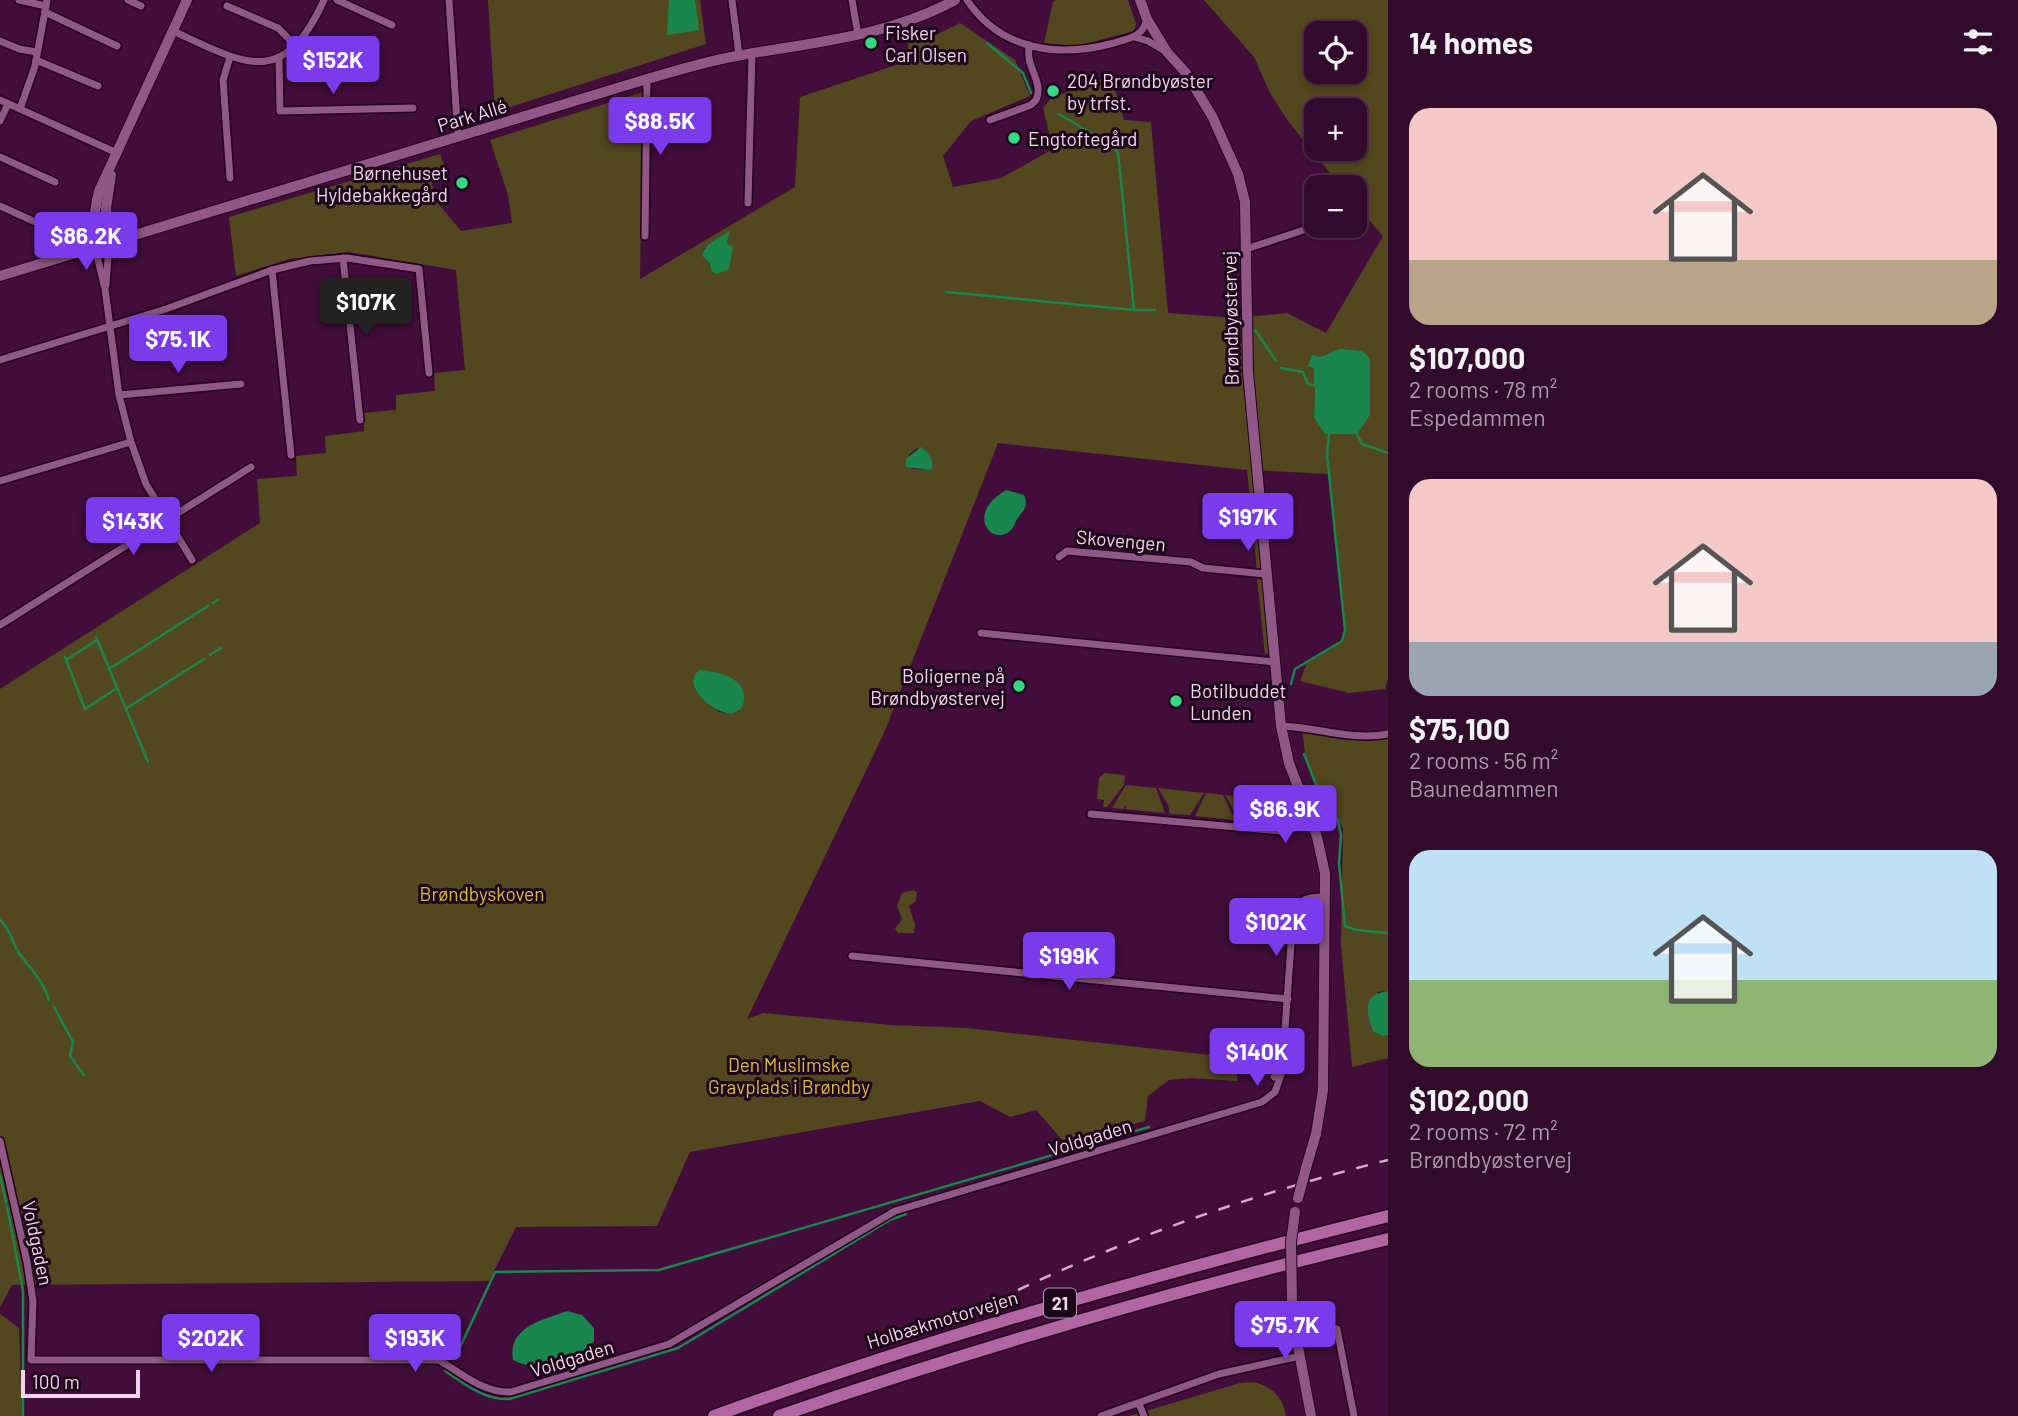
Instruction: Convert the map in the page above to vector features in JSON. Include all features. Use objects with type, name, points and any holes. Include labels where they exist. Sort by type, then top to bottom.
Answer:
[{"type":"highway","name":"Holbækmotorvejen","points":[[714,1416],[848,1368],[1115,1286],[1388,1216]]},
{"type":"highway","name":"Holbækmotorvejen","points":[[779,1416],[998,1344],[1113,1310],[1388,1238]]},
{"type":"street","points":[[19,0],[46,6],[117,46]]},
{"type":"street","points":[[128,0],[141,6]]},
{"type":"street","points":[[187,0],[99,191],[92,234],[105,289],[119,395],[131,442],[146,484],[192,560]]},
{"type":"street","points":[[173,31],[230,57],[249,62],[279,57],[296,46],[313,24],[324,0]]},
{"type":"street","points":[[337,0],[393,25]]},
{"type":"street","points":[[449,0],[458,137]]},
{"type":"street","points":[[732,0],[739,55]]},
{"type":"street","points":[[852,0],[858,35]]},
{"type":"street","name":"Park Allé","points":[[0,276],[648,79],[739,55],[896,26],[930,14],[955,0]]},
{"type":"street","points":[[967,0],[972,8],[1004,35],[1030,46],[1057,51],[1094,48],[1134,37],[1145,27],[1147,19]]},
{"type":"street","name":"Brøndbyøstervej","points":[[1140,0],[1147,19],[1167,52],[1186,73],[1200,96],[1238,174],[1245,202],[1248,372],[1280,726],[1289,763],[1313,824],[1325,873],[1323,1090],[1316,1134],[1295,1212],[1291,1262],[1292,1301],[1311,1416]]},
{"type":"street","points":[[20,109],[36,56],[46,6]]},
{"type":"street","points":[[227,6],[278,28],[296,46]]},
{"type":"street","points":[[1134,37],[1148,41],[1167,52]]},
{"type":"street","points":[[0,41],[98,86]]},
{"type":"street","points":[[990,120],[1031,105],[1037,100],[1039,86],[1028,59],[1030,46]]},
{"type":"street","points":[[748,204],[752,53]]},
{"type":"street","points":[[230,57],[223,80],[230,178]]},
{"type":"street","points":[[279,57],[280,111],[413,108]]},
{"type":"street","points":[[645,236],[648,79]]},
{"type":"street","points":[[0,121],[4,102],[117,153]]},
{"type":"street","points":[[0,157],[55,182]]},
{"type":"street","points":[[105,289],[109,244],[106,208],[113,163]]},
{"type":"street","points":[[0,206],[33,221]]},
{"type":"street","points":[[1246,249],[1304,230]]},
{"type":"street","points":[[343,258],[360,420]]},
{"type":"street","points":[[0,360],[166,309],[272,270],[310,261],[343,258],[419,269],[429,373]]},
{"type":"street","points":[[272,270],[291,455]]},
{"type":"street","points":[[119,395],[241,384]]},
{"type":"street","points":[[0,481],[131,442]]},
{"type":"street","points":[[0,625],[251,467]]},
{"type":"street","name":"Skovengen","points":[[1059,557],[1067,551],[1192,562],[1203,568],[1265,574]]},
{"type":"street","points":[[981,633],[1275,662]]},
{"type":"street","points":[[1280,726],[1315,728],[1369,737],[1388,734]]},
{"type":"street","points":[[1091,814],[1280,831],[1313,824]]},
{"type":"street","points":[[1274,1077],[1282,1072],[1295,909],[1305,899],[1325,897]]},
{"type":"street","points":[[852,956],[1288,999]]},
{"type":"street","name":"Voldgaden","points":[[0,1141],[33,1300],[32,1360],[439,1360],[485,1388],[497,1392],[511,1392],[669,1344],[895,1211],[1262,1102],[1275,1092],[1282,1072]]},
{"type":"street","points":[[1337,1329],[1354,1416]]},
{"type":"street","points":[[1101,1416],[1219,1374],[1300,1356]]},
{"type":"street","points":[[1139,1404],[1144,1416]]},
{"type":"green space","points":[[488,0],[700,0],[706,44],[495,112]]},
{"type":"green space","points":[[1128,0],[1136,24],[1134,31],[1077,46],[1044,43],[1053,2]]},
{"type":"green space","name":"Brøndbyskoven","points":[[1204,0],[1388,0],[1388,679],[1385,689],[1349,693],[1300,681],[1307,662],[1341,641],[1345,630],[1328,474],[1252,470],[1261,566],[1257,571],[1247,470],[998,443],[884,733],[747,1019],[763,1013],[891,1025],[967,1028],[1238,1058],[1237,1081],[1191,1078],[1169,1080],[1148,1096],[1145,1121],[1065,1143],[1036,1110],[1010,1117],[980,1101],[690,1152],[657,1226],[516,1227],[489,1281],[12,1285],[0,1307],[0,689],[260,523],[257,479],[297,476],[296,456],[326,453],[325,436],[364,431],[363,413],[396,410],[396,395],[435,391],[434,373],[465,370],[456,270],[349,252],[289,259],[236,276],[229,217],[440,154],[445,167],[429,172],[436,201],[461,231],[512,223],[508,195],[490,140],[643,92],[640,279],[795,187],[800,97],[908,61],[908,43],[934,36],[960,23],[1015,60],[1030,96],[971,121],[943,156],[953,187],[1001,178],[1053,149],[1043,108],[1051,98],[1111,76],[1124,120],[1151,122],[1168,313],[1237,318],[1287,313],[1326,333],[1383,236],[1367,218],[1367,175],[1331,175],[1320,161],[1367,161],[1367,98],[1304,98],[1304,141],[1270,93],[1254,57]],"holes":[[[722,236],[728,245],[710,267],[709,262],[702,256],[704,249]],[[1339,349],[1314,418],[1314,368],[1320,357]],[[917,448],[928,453],[932,461],[929,470],[912,469],[909,455]],[[695,689],[740,710],[734,713],[719,712]]]},
{"type":"green space","points":[[1257,578],[1262,581],[1269,652],[1265,655]]},
{"type":"green space","points":[[1302,728],[1388,736],[1388,991],[1377,992],[1383,1036],[1388,1035],[1388,1058],[1352,1067],[1341,945],[1343,828],[1317,787],[1306,762]]},
{"type":"green space","points":[[1104,773],[1125,775],[1124,785],[1107,807],[1103,807],[1104,800],[1097,799],[1099,778]]},
{"type":"green space","points":[[1126,785],[1156,788],[1165,813],[1125,809],[1126,806],[1124,809],[1112,808]]},
{"type":"green space","points":[[1158,788],[1204,793],[1190,815],[1170,814]]},
{"type":"green space","points":[[1248,789],[1255,795],[1253,818],[1239,820],[1225,795],[1247,797]]},
{"type":"green space","points":[[1282,790],[1292,797],[1299,818],[1281,825],[1278,795]]},
{"type":"green space","points":[[1206,793],[1223,795],[1235,820],[1195,816]]},
{"type":"green space","points":[[914,890],[917,892],[916,901],[909,906],[915,924],[914,933],[898,933],[895,929],[902,919],[897,906],[902,893]]},
{"type":"green space","points":[[0,1314],[19,1328],[22,1416],[0,1416]]},
{"type":"green space","points":[[1254,1382],[1276,1394],[1286,1416],[1129,1416],[1240,1383]]},
{"type":"shaded area","points":[[669,0],[695,0],[699,30],[667,35]]},
{"type":"shaded area","points":[[728,232],[728,245],[733,246],[729,269],[717,274],[712,272],[709,262],[702,256],[703,252],[712,242]]},
{"type":"shaded area","points":[[1339,349],[1362,351],[1370,358],[1370,415],[1357,434],[1325,434],[1314,418],[1315,387],[1311,385],[1314,383],[1314,368],[1308,366],[1312,355],[1320,357]]},
{"type":"shaded area","points":[[921,447],[930,456],[932,469],[906,467],[906,459]]},
{"type":"shaded area","points":[[1006,490],[1024,495],[1026,506],[1012,529],[997,535],[986,526],[986,509]]},
{"type":"shaded area","points":[[700,670],[723,674],[736,681],[744,693],[744,703],[740,710],[726,713],[702,698],[694,683],[694,676]]},
{"type":"shaded area","points":[[1388,991],[1388,1035],[1383,1036],[1373,1031],[1368,1005],[1374,996]]},
{"type":"shaded area","points":[[567,1311],[582,1315],[594,1328],[594,1341],[586,1349],[567,1360],[545,1366],[513,1360],[513,1349],[521,1332],[529,1326]]},
{"type":"waterway","points":[[987,43],[1023,73],[1031,93]]},
{"type":"waterway","points":[[1059,114],[1118,152],[1134,310]]},
{"type":"waterway","points":[[947,292],[1155,310]]},
{"type":"waterway","points":[[1255,330],[1276,361]]},
{"type":"waterway","points":[[1281,368],[1303,372],[1311,385]]},
{"type":"waterway","points":[[1291,684],[1295,669],[1342,641],[1345,630],[1327,454],[1329,434]]},
{"type":"waterway","points":[[1357,434],[1362,444],[1388,453]]},
{"type":"waterway","points":[[213,603],[218,600]]},
{"type":"waterway","points":[[109,669],[208,606]]},
{"type":"waterway","points":[[96,637],[148,762]]},
{"type":"waterway","points":[[66,660],[97,640]]},
{"type":"waterway","points":[[210,655],[221,648]]},
{"type":"waterway","points":[[65,657],[85,709],[117,688]]},
{"type":"waterway","points":[[127,708],[204,659]]},
{"type":"waterway","points":[[1304,754],[1317,787],[1338,821],[1345,926],[1356,930],[1388,933]]},
{"type":"waterway","points":[[0,920],[19,953],[40,981],[49,1000]]},
{"type":"waterway","points":[[54,1007],[73,1042],[70,1056],[84,1075]]},
{"type":"waterway","points":[[457,1354],[495,1272],[659,1270],[1149,1127]]},
{"type":"waterway","points":[[0,1175],[6,1203]]},
{"type":"waterway","points":[[7,1206],[23,1291],[23,1416]]},
{"type":"waterway","points":[[445,1371],[483,1394],[509,1399],[678,1348],[890,1220],[906,1214]]},
{"type":"railway","points":[[1018,1290],[1108,1251],[1200,1216],[1246,1200],[1388,1160]]},
{"type":"place","name":"Fisker Carl Olsen","points":[[871,43]]},
{"type":"place","name":"204 Brøndbyøster by trfst.","points":[[1053,91]]},
{"type":"place","name":"Engtoftegård","points":[[1014,138]]},
{"type":"place","name":"Børnehuset Hyldebakkegård","points":[[462,183]]},
{"type":"place","name":"Boligerne på Brøndbyøstervej","points":[[1019,686]]},
{"type":"place","name":"Botilbuddet Lunden","points":[[1176,701]]},
{"type":"park label","name":"Den Muslimske Gravplads i Brøndby","points":[[789,1075]]}]
